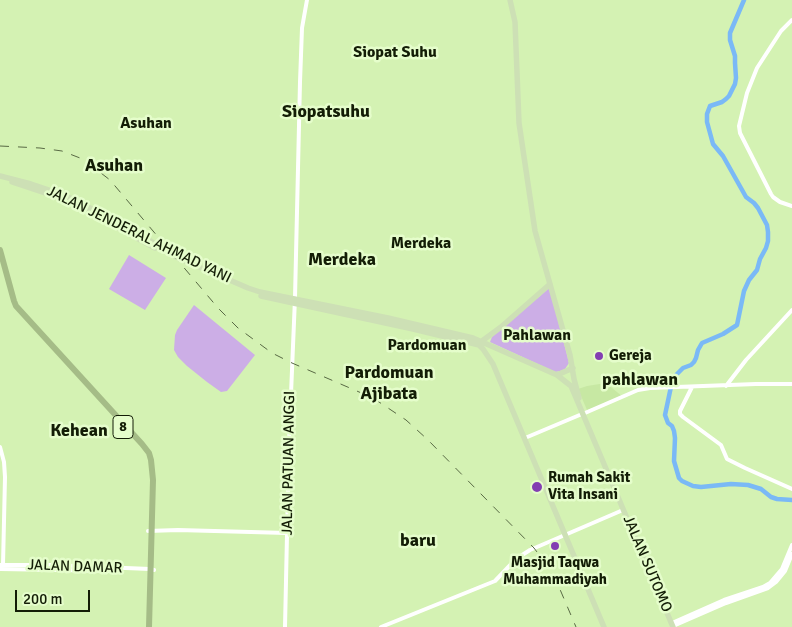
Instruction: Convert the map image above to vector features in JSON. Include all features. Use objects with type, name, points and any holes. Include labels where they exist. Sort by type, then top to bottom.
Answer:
[{"type":"highway","name":"8","points":[[0,250],[16,306],[149,453],[153,480],[149,531]]},
{"type":"highway","name":"8","points":[[0,263],[12,304],[18,314],[145,452],[149,468],[148,627]]},
{"type":"main road","name":"JALAN SUTOMO","points":[[510,0],[515,22],[519,123],[535,231],[570,354],[574,383],[584,415]]},
{"type":"main road","name":"JALAN JENDERAL AHMAD YANI","points":[[0,178],[66,198],[149,240],[176,257],[248,290],[441,333],[473,338],[480,343]]},
{"type":"main road","points":[[550,284],[480,343],[493,364],[604,627]]},
{"type":"main road","name":"JALAN SUTOMO","points":[[480,343],[502,350],[557,375],[571,386],[673,625]]},
{"type":"main road","points":[[493,364],[492,352],[502,350]]},
{"type":"main road","points":[[557,375],[573,368]]},
{"type":"street","name":"JALAN PATUAN ANGGI","points":[[285,627],[301,36],[307,0]]},
{"type":"street","points":[[792,20],[780,31],[756,68],[739,126],[740,133],[771,194],[780,202],[792,206]]},
{"type":"street","points":[[726,386],[746,360],[792,310]]},
{"type":"street","points":[[525,438],[584,415],[638,390],[650,388],[792,384]]},
{"type":"street","points":[[692,387],[680,411],[682,417],[721,444],[727,458],[792,489]]},
{"type":"street","points":[[0,447],[5,477],[1,566]]},
{"type":"street","points":[[381,627],[495,581],[524,553],[623,510]]},
{"type":"street","points":[[149,531],[287,533]]},
{"type":"street","points":[[784,570],[792,545]]},
{"type":"street","points":[[673,625],[724,600],[766,587],[784,570],[792,554]]},
{"type":"street","name":"JALAN DAMAR","points":[[1,566],[52,565],[149,570]]},
{"type":"shaded area","points":[[129,255],[166,278],[145,310],[109,289]]},
{"type":"shaded area","points":[[550,289],[569,363],[565,369],[555,372],[490,342],[492,337]]},
{"type":"shaded area","points":[[194,305],[255,355],[227,391],[221,392],[207,382],[187,366],[174,350],[177,330]]},
{"type":"shaded area","points":[[606,383],[623,397],[587,410],[578,389]]},
{"type":"waterway","points":[[744,0],[730,33],[735,56],[735,84],[726,99],[710,106],[707,122],[713,144],[723,156],[746,197],[758,208],[767,225],[768,241],[757,270],[749,280],[744,291],[737,325],[723,334],[702,343],[694,362],[683,368],[675,376],[665,415],[674,431],[674,461],[679,478],[682,481],[701,487],[731,484],[748,485],[761,489],[771,497],[792,500]]},
{"type":"railway","points":[[0,146],[62,151],[88,163],[110,180],[218,308],[238,328],[272,353],[373,398],[406,420],[534,548],[556,580],[576,627]]},
{"type":"place","name":"Gereja","points":[[599,356]]},
{"type":"place","name":"Rumah Sakit Vita Insani","points":[[537,487]]},
{"type":"place","name":"Masjid Taqwa Muhammadiyah","points":[[555,546]]},
{"type":"district","name":"Siopat Suhu","points":[[395,53]]},
{"type":"district","name":"Siopatsuhu","points":[[326,112]]},
{"type":"district","name":"Asuhan","points":[[146,124]]},
{"type":"district","name":"Asuhan","points":[[114,166]]},
{"type":"district","name":"Merdeka","points":[[421,244]]},
{"type":"district","name":"Merdeka","points":[[342,260]]},
{"type":"district","name":"Pahlawan","points":[[537,336]]},
{"type":"district","name":"Pardomuan","points":[[427,346]]},
{"type":"district","name":"pahlawan","points":[[640,380]]},
{"type":"district","name":"Pardomuan Ajibata","points":[[389,383]]},
{"type":"district","name":"Kehean","points":[[79,431]]},
{"type":"district","name":"baru","points":[[418,541]]}]
